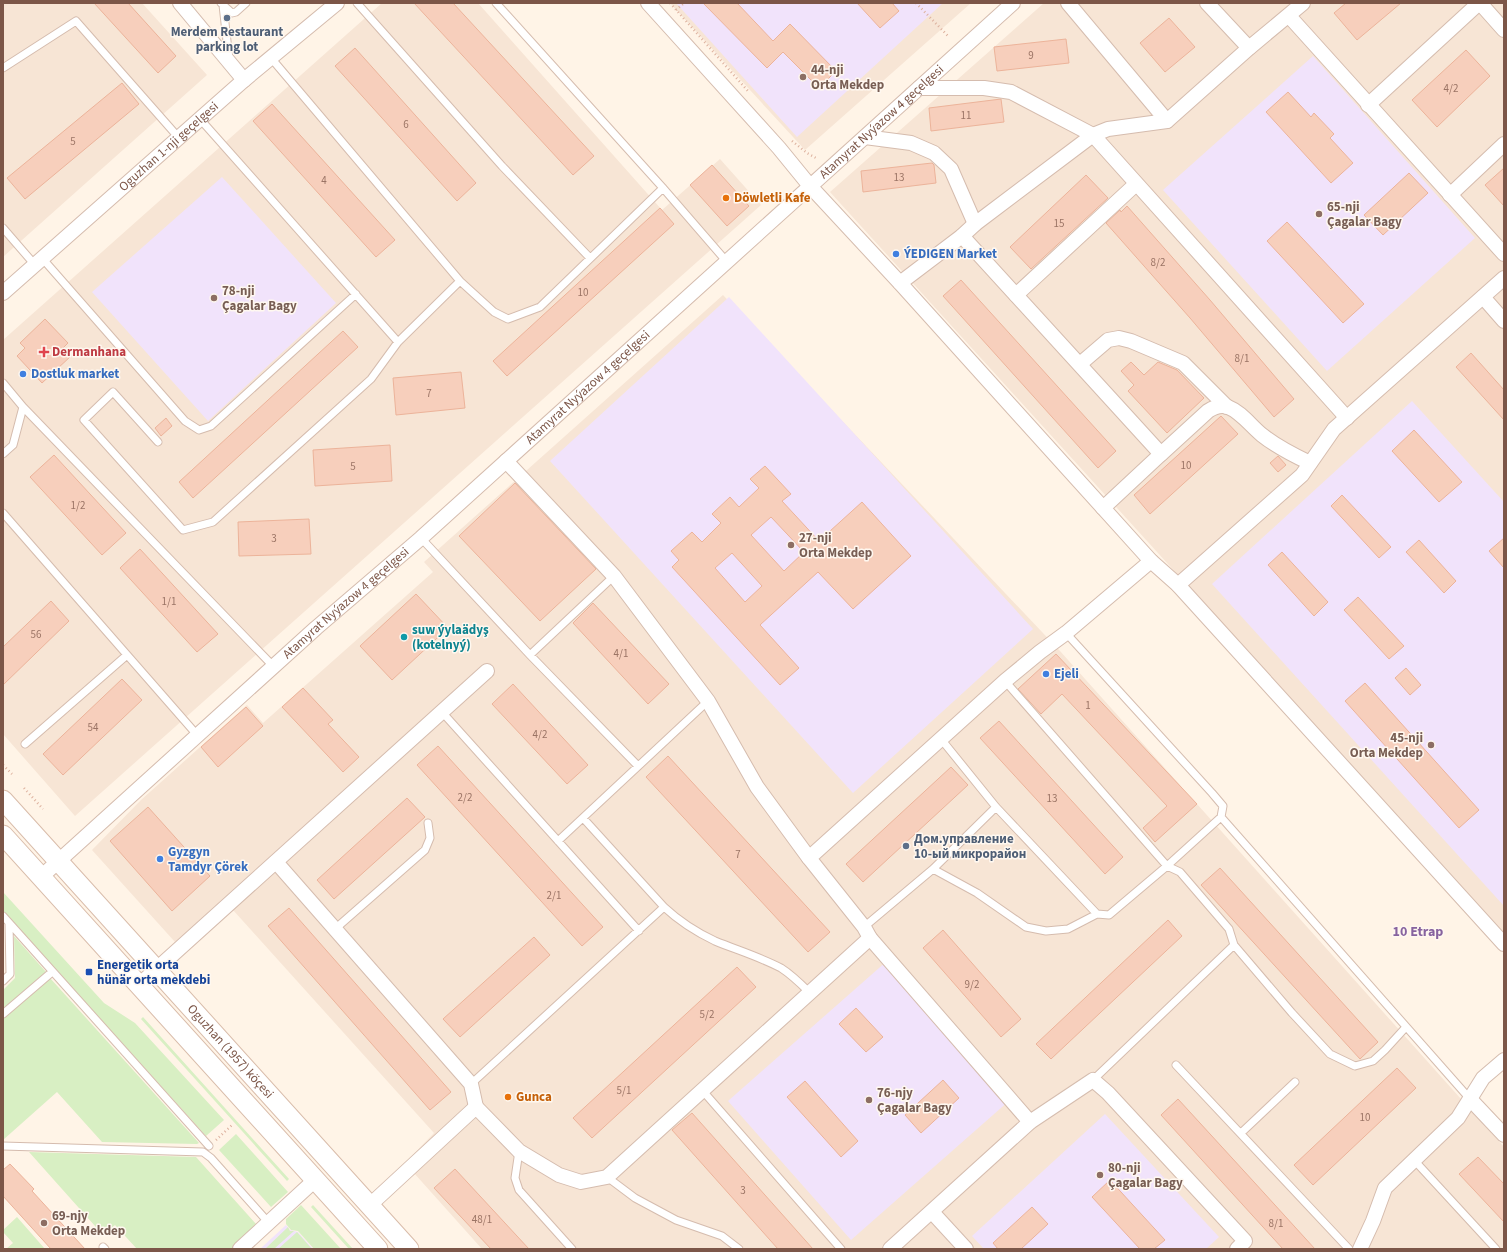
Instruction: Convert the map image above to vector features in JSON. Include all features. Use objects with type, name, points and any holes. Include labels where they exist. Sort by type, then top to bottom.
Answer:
[{"type":"main road","name":"Oguzhan (1957) köçesi","points":[[3,800],[409,1249]]},
{"type":"main road","name":"Oguzhan (1957) köçesi","points":[[3,835],[378,1249]]},
{"type":"street","points":[[180,3],[244,80]]},
{"type":"street","name":"Oguzhan 1-nji geçelgesi","points":[[3,293],[244,80],[336,3]]},
{"type":"street","points":[[648,3],[779,148],[810,186],[900,283],[1151,561],[1178,586],[1504,944]]},
{"type":"street","name":"Atamyrat Nyýazow 4 geçelgesi","points":[[41,877],[316,628],[506,461],[1013,3]]},
{"type":"street","points":[[1068,3],[1167,120]]},
{"type":"street","points":[[1207,3],[1249,48]]},
{"type":"street","points":[[900,283],[962,236],[974,224],[1093,135],[1108,129],[1167,120],[1303,3]]},
{"type":"street","points":[[1368,105],[1479,3],[1504,30]]},
{"type":"street","points":[[1289,16],[1504,254]]},
{"type":"street","points":[[919,88],[984,88],[1011,92],[1093,135],[1347,418]]},
{"type":"street","points":[[865,137],[911,143],[934,153],[951,169],[974,224]]},
{"type":"street","points":[[1450,195],[1504,144]]},
{"type":"street","points":[[1016,294],[1136,184]]},
{"type":"street","points":[[962,236],[1161,454]]},
{"type":"street","points":[[1178,586],[1302,475],[1334,429],[1504,278]]},
{"type":"street","points":[[1483,297],[1504,321]]},
{"type":"street","points":[[1080,364],[1108,340],[1119,338],[1131,341],[1184,364],[1227,407],[1238,413],[1263,435],[1287,452],[1310,463]]},
{"type":"street","points":[[1103,508],[1208,411],[1217,406],[1227,407]]},
{"type":"street","points":[[506,461],[614,576],[708,701],[756,787],[809,858],[867,932],[1030,1122]]},
{"type":"street","points":[[809,858],[1005,681],[1066,633],[1151,561]]},
{"type":"street","points":[[139,985],[487,671]]},
{"type":"street","points":[[276,862],[471,1084],[476,1107],[519,1151],[559,1175],[581,1182],[607,1177],[809,992],[867,932]]},
{"type":"street","points":[[1360,1249],[1373,1221],[1385,1188],[1458,1118],[1483,1078],[1504,1060]]},
{"type":"street","points":[[890,1249],[1030,1122],[1093,1080],[1108,1093],[1244,1246]]},
{"type":"street","points":[[1470,1099],[1504,1135]]},
{"type":"street","points":[[370,1205],[476,1107]]},
{"type":"street","points":[[240,1249],[315,1180]]},
{"type":"street","points":[[932,1212],[966,1249]]},
{"type":"lane","points":[[222,4],[232,13],[236,12],[246,3]]},
{"type":"lane","points":[[356,3],[502,166],[590,258]]},
{"type":"lane","points":[[496,3],[663,188],[727,262]]},
{"type":"lane","points":[[222,4],[230,63]]},
{"type":"lane","points":[[3,68],[76,21],[179,138]]},
{"type":"lane","points":[[271,58],[460,281],[494,312],[508,318],[540,306],[663,188]]},
{"type":"lane","points":[[200,119],[398,342]]},
{"type":"lane","points":[[3,228],[39,261],[185,421],[199,430],[211,426],[356,294]]},
{"type":"lane","points":[[158,442],[113,392],[84,420],[182,530],[213,522],[371,379],[398,342],[460,281]]},
{"type":"lane","points":[[3,384],[23,407],[274,666]]},
{"type":"lane","points":[[3,454],[13,445],[23,407]]},
{"type":"lane","points":[[3,513],[198,736]]},
{"type":"lane","points":[[420,538],[530,655],[638,766]]},
{"type":"lane","points":[[530,655],[614,576]]},
{"type":"lane","points":[[933,869],[978,894],[1026,926],[1046,931],[1068,928],[1097,914],[1109,914],[1167,866],[1221,818],[1223,806],[1066,633]]},
{"type":"lane","points":[[25,744],[127,655]]},
{"type":"lane","points":[[1005,681],[1167,866],[1180,872],[1229,929],[1234,945],[1292,1013],[1330,1054],[1355,1066],[1373,1061],[1406,1027]]},
{"type":"lane","points":[[558,841],[708,701]]},
{"type":"lane","points":[[442,712],[639,931]]},
{"type":"lane","points":[[942,739],[996,807],[1097,914]]},
{"type":"lane","points":[[867,932],[996,807]]},
{"type":"lane","points":[[583,818],[664,907],[678,919],[714,940],[781,968],[797,980],[809,992]]},
{"type":"lane","points":[[1221,818],[1470,1099]]},
{"type":"lane","points":[[335,929],[425,850],[430,838],[428,823]]},
{"type":"lane","points":[[471,1084],[664,907]]},
{"type":"lane","points":[[3,916],[209,1146]]},
{"type":"lane","points":[[3,981],[10,974],[9,923]]},
{"type":"lane","points":[[1093,1080],[1234,945]]},
{"type":"lane","points":[[3,1014],[52,972]]},
{"type":"lane","points":[[1176,1065],[1349,1249]]},
{"type":"lane","points":[[1241,1133],[1295,1082]]},
{"type":"lane","points":[[702,1090],[841,1249]]},
{"type":"lane","points":[[3,1146],[203,1152],[208,1155],[268,1222]]},
{"type":"lane","points":[[519,1151],[515,1178],[519,1190],[572,1249]]},
{"type":"lane","points":[[1414,1160],[1496,1249]]},
{"type":"lane","points":[[607,1177],[642,1201],[676,1220],[722,1236],[739,1249]]},
{"type":"path","points":[[670,3],[752,96]]},
{"type":"path","points":[[676,10],[684,3]]},
{"type":"path","points":[[916,3],[949,37]]},
{"type":"path","points":[[788,136],[807,153],[816,158]]},
{"type":"path","points":[[3,765],[12,774]]},
{"type":"path","points":[[24,788],[43,809]]},
{"type":"shaded area","points":[[3,3],[142,3],[207,75],[3,257]]},
{"type":"shaded area","points":[[382,3],[478,3],[662,210],[720,159],[761,205],[75,816],[3,734],[3,340]]},
{"type":"shaded area","name":"44-nji Orta Mekdep","points":[[670,3],[971,3],[805,150]]},
{"type":"shaded area","name":"44-nji Orta Mekdep","points":[[676,3],[943,3],[797,137]]},
{"type":"shaded area","points":[[1044,3],[1504,3],[1504,934],[830,192]]},
{"type":"shaded area","name":"65-nji Çagalar Bagy","points":[[1313,56],[1475,238],[1327,371],[1163,190]]},
{"type":"shaded area","name":"78-nji Çagalar Bagy","points":[[222,177],[336,303],[208,421],[92,292]]},
{"type":"shaded area","points":[[723,295],[1060,651],[1504,1147],[1504,1249],[482,1249],[405,1163],[434,1133],[224,900],[175,942],[92,850],[141,800],[247,705],[263,723],[433,572],[424,562]]},
{"type":"shaded area","name":"27-nji Orta Mekdep","points":[[729,297],[1033,629],[853,793],[550,461]]},
{"type":"shaded area","name":"45-nji Orta Mekdep","points":[[1412,401],[1504,502],[1504,906],[1212,584]]},
{"type":"shaded area","name":"76-njy Çagalar Bagy","points":[[887,961],[1010,1100],[851,1240],[728,1101]]},
{"type":"shaded area","name":"80-nji Çagalar Bagy","points":[[1105,1114],[1219,1237],[1206,1249],[984,1249],[972,1236]]},
{"type":"shaded area","points":[[286,1225],[290,1230],[298,1232],[313,1249],[260,1249]]},
{"type":"green space","points":[[3,892],[104,1003],[135,1023],[224,1120],[206,1136],[3,911]]},
{"type":"green space","points":[[14,936],[46,972],[3,1009],[3,990],[15,978]]},
{"type":"green space","points":[[50,978],[199,1143],[102,1142],[57,1092],[3,1140],[3,1019]]},
{"type":"green space","points":[[143,1017],[289,1179],[287,1181],[141,1019]]},
{"type":"green space","points":[[236,1134],[288,1192],[271,1207],[219,1150]]},
{"type":"green space","points":[[29,1152],[196,1157],[257,1225],[232,1249],[137,1249],[115,1225],[103,1235]]},
{"type":"green space","points":[[301,1205],[341,1249],[314,1249],[298,1231],[291,1230],[286,1224],[286,1219]]},
{"type":"green space","points":[[313,1205],[353,1249],[349,1249],[311,1207]]},
{"type":"green space","points":[[17,1217],[45,1249],[6,1249],[13,1243],[3,1232],[3,1230]]},
{"type":"green space","points":[[288,1227],[290,1231],[294,1231],[274,1249],[265,1249]]},
{"type":"green space","points":[[297,1232],[312,1249],[278,1249]]},
{"type":"building","points":[[94,3],[128,3],[176,56],[158,73]]},
{"type":"building","points":[[414,3],[453,3],[594,156],[573,175]]},
{"type":"building","points":[[703,3],[737,3],[773,41],[790,24],[836,71],[819,88],[783,52],[767,68]]},
{"type":"building","points":[[857,3],[892,3],[899,11],[880,28]]},
{"type":"building","points":[[1346,3],[1401,3],[1357,40],[1334,13]]},
{"type":"building","points":[[1169,18],[1195,47],[1165,72],[1140,43]]},
{"type":"building","points":[[1066,39],[1069,63],[997,71],[994,47]]},
{"type":"building","points":[[355,48],[476,183],[457,201],[335,66]]},
{"type":"building","points":[[1466,50],[1490,76],[1437,127],[1412,100]]},
{"type":"building","points":[[122,83],[139,104],[25,199],[7,178]]},
{"type":"building","points":[[1288,92],[1311,117],[1314,113],[1334,134],[1330,138],[1353,163],[1331,183],[1266,112]]},
{"type":"building","points":[[1001,99],[1004,122],[931,131],[929,108]]},
{"type":"building","points":[[272,104],[395,240],[376,257],[253,121]]},
{"type":"building","points":[[932,163],[934,165],[936,183],[863,192],[861,171]]},
{"type":"building","points":[[712,165],[749,206],[727,226],[690,185]]},
{"type":"building","points":[[1504,168],[1504,206],[1485,185]]},
{"type":"building","points":[[1409,173],[1428,193],[1383,235],[1364,215]]},
{"type":"building","points":[[1086,175],[1108,198],[1031,269],[1010,247]]},
{"type":"building","points":[[1127,206],[1210,300],[1294,399],[1274,417],[1190,318],[1106,223],[1120,210],[1121,212]]},
{"type":"building","points":[[660,208],[674,224],[507,376],[493,361]]},
{"type":"building","points":[[1287,222],[1364,304],[1343,323],[1267,241]]},
{"type":"building","points":[[961,280],[1116,451],[1098,468],[943,296]]},
{"type":"building","name":"Dermanhana","points":[[45,319],[68,343],[63,348],[71,356],[42,383],[17,356],[25,348],[20,343]]},
{"type":"building","points":[[343,331],[358,347],[193,498],[179,482]]},
{"type":"building","points":[[1471,353],[1504,390],[1504,420],[1456,367]]},
{"type":"building","points":[[1131,362],[1144,375],[1158,362],[1177,370],[1204,398],[1167,433],[1128,391],[1134,385],[1121,371]]},
{"type":"building","points":[[461,372],[465,408],[396,415],[393,378]]},
{"type":"building","points":[[1221,416],[1238,434],[1150,514],[1134,495]]},
{"type":"building","points":[[166,418],[172,426],[161,436],[155,428]]},
{"type":"building","points":[[1414,430],[1462,482],[1439,502],[1392,451]]},
{"type":"building","points":[[390,445],[392,481],[315,486],[313,450]]},
{"type":"building","points":[[54,455],[126,533],[102,555],[30,477]]},
{"type":"building","points":[[1278,456],[1286,465],[1278,472],[1270,463]]},
{"type":"building","points":[[765,466],[791,494],[782,501],[819,541],[862,502],[911,556],[853,609],[818,572],[760,625],[799,668],[780,685],[672,567],[679,560],[671,551],[692,532],[702,542],[721,523],[712,514],[730,497],[739,507],[759,488],[750,479]],"holes":[[[771,517],[804,552],[784,571],[751,535]],[[732,553],[762,586],[745,602],[715,568]]]},
{"type":"building","points":[[515,483],[596,569],[540,621],[459,536]]},
{"type":"building","points":[[1342,495],[1391,547],[1379,558],[1331,506]]},
{"type":"building","points":[[309,519],[311,554],[239,556],[238,522]]},
{"type":"building","points":[[1504,538],[1504,568],[1489,551]]},
{"type":"building","points":[[1419,540],[1456,581],[1444,593],[1406,552]]},
{"type":"building","points":[[140,549],[218,634],[197,652],[120,568]]},
{"type":"building","points":[[1282,552],[1328,602],[1314,616],[1268,565]]},
{"type":"building","name":"suw ýylaädyş (kotelnyý)","points":[[416,594],[448,628],[392,680],[360,646]]},
{"type":"building","points":[[1358,597],[1404,646],[1389,659],[1344,610]]},
{"type":"building","points":[[51,601],[69,621],[3,685],[3,647]]},
{"type":"building","points":[[593,603],[669,684],[648,704],[573,623]]},
{"type":"building","points":[[1056,654],[1197,804],[1155,842],[1143,828],[1167,806],[1062,694],[1041,714],[1018,689]]},
{"type":"building","points":[[1406,668],[1421,685],[1410,695],[1395,678]]},
{"type":"building","points":[[122,679],[142,700],[63,775],[43,754]]},
{"type":"building","points":[[1365,683],[1479,810],[1459,828],[1345,701]]},
{"type":"building","points":[[513,684],[588,765],[567,784],[492,704]]},
{"type":"building","points":[[303,688],[333,720],[328,724],[359,757],[343,772],[282,707]]},
{"type":"building","points":[[246,707],[263,726],[218,767],[201,747]]},
{"type":"building","points":[[999,721],[1123,857],[1105,874],[980,738]]},
{"type":"building","points":[[438,746],[603,927],[582,946],[417,765]]},
{"type":"building","points":[[668,756],[830,932],[808,952],[646,777]]},
{"type":"building","points":[[951,767],[968,785],[863,882],[846,864]]},
{"type":"building","points":[[407,798],[425,817],[334,899],[317,880]]},
{"type":"building","points":[[148,807],[210,876],[172,911],[110,841]]},
{"type":"building","points":[[1220,868],[1378,1042],[1360,1059],[1201,885]]},
{"type":"building","points":[[289,908],[451,1092],[430,1110],[268,926]]},
{"type":"building","points":[[1168,920],[1182,936],[1051,1059],[1036,1044]]},
{"type":"building","points":[[943,930],[1021,1019],[1001,1037],[923,948]]},
{"type":"building","points":[[534,937],[550,955],[460,1037],[443,1019]]},
{"type":"building","points":[[737,967],[756,987],[592,1138],[573,1118]]},
{"type":"building","points":[[856,1008],[883,1037],[866,1052],[839,1024]]},
{"type":"building","points":[[1397,1068],[1416,1088],[1313,1185],[1294,1165]]},
{"type":"building","points":[[943,1080],[959,1098],[921,1133],[905,1115]]},
{"type":"building","points":[[805,1081],[858,1141],[841,1157],[787,1097]]},
{"type":"building","points":[[1178,1099],[1315,1249],[1283,1249],[1161,1115]]},
{"type":"building","points":[[692,1113],[813,1249],[778,1249],[672,1130]]},
{"type":"building","points":[[1478,1157],[1504,1184],[1504,1222],[1459,1174]]},
{"type":"building","name":"69-njy Orta Mekdep","points":[[10,1164],[34,1189],[32,1191],[85,1249],[51,1249],[3,1196],[3,1170]]},
{"type":"building","points":[[455,1169],[529,1249],[491,1249],[434,1188]]},
{"type":"building","points":[[1110,1180],[1165,1240],[1154,1249],[1140,1249],[1092,1197]]},
{"type":"building","points":[[1032,1207],[1048,1224],[1021,1249],[998,1249],[993,1243]]},
{"type":"place","name":"Merdem Restaurant parking lot","points":[[227,18]]},
{"type":"place","name":"44-nji Orta Mekdep","points":[[803,77]]},
{"type":"place","name":"Döwletli Kafe","points":[[726,198]]},
{"type":"place","name":"65-nji Çagalar Bagy","points":[[1319,214]]},
{"type":"place","name":"ÝEDIGEN Market","points":[[896,254]]},
{"type":"place","name":"78-nji Çagalar Bagy","points":[[214,298]]},
{"type":"place","name":"Dermanhana","points":[[44,352]]},
{"type":"place","name":"Dostluk market","points":[[23,374]]},
{"type":"place","name":"27-nji Orta Mekdep","points":[[791,545]]},
{"type":"place","name":"suw ýylaädyş (kotelnyý)","points":[[404,637]]},
{"type":"place","name":"Ejeli","points":[[1046,674]]},
{"type":"place","name":"45-nji Orta Mekdep","points":[[1431,745]]},
{"type":"place","name":"Дом.управление 10-ый микрорайон","points":[[906,846]]},
{"type":"place","name":"Gyzgyn Tamdyr Çörek","points":[[160,859]]},
{"type":"place","name":"Energetik orta hünär orta mekdebi","points":[[89,972]]},
{"type":"place","name":"Gunca","points":[[508,1097]]},
{"type":"place","name":"76-njy Çagalar Bagy","points":[[869,1100]]},
{"type":"place","name":"80-nji Çagalar Bagy","points":[[1100,1175]]},
{"type":"place","name":"69-njy Orta Mekdep","points":[[44,1223]]},
{"type":"district","name":"10 Etrap","points":[[1418,932]]}]
